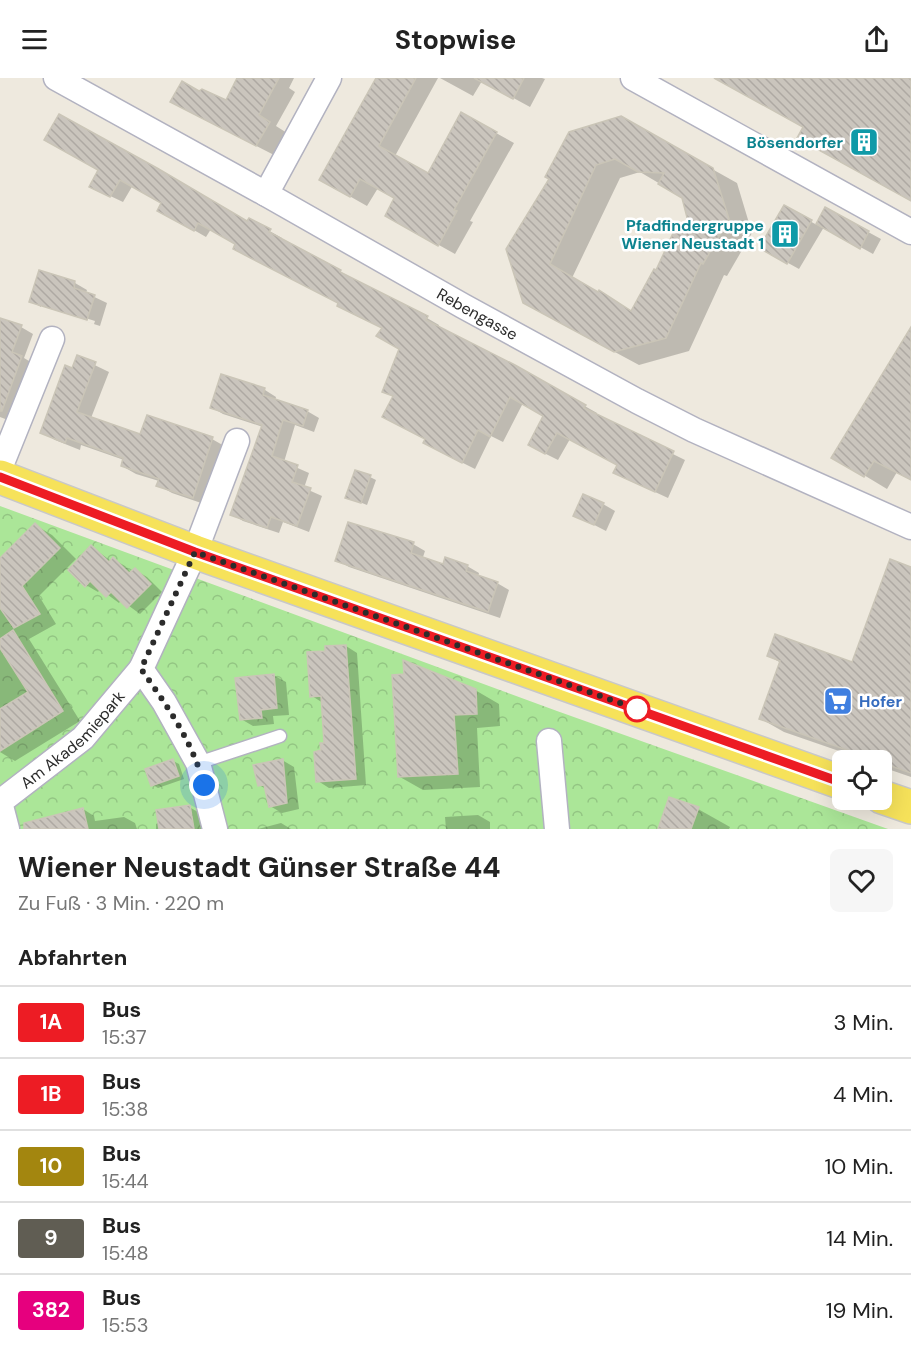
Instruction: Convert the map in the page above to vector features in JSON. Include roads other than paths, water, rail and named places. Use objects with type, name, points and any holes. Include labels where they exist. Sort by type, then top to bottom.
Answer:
[{"type":"main road","points":[[0,477],[195,552],[832,779]]},
{"type":"main road","points":[[892,800],[911,807]]},
{"type":"street","name":"Rebengasse","points":[[56,78],[637,401],[694,430],[911,527]]},
{"type":"street","points":[[266,194],[329,78]]},
{"type":"street","points":[[633,78],[911,232]]},
{"type":"street","points":[[0,468],[52,339]]},
{"type":"street","name":"Am Akademiepark","points":[[7,829],[0,802],[82,738],[141,669],[195,552],[237,441]]},
{"type":"street","points":[[141,669],[164,702],[198,763],[215,829]]},
{"type":"street","points":[[549,741],[557,829]]},
{"type":"lane","points":[[198,763],[280,736]]},
{"type":"place","name":"Bösendorfer","points":[[864,142]]},
{"type":"place","name":"Pfadfindergruppe Wiener Neustadt 1","points":[[785,234]]},
{"type":"place","name":"Hofer","points":[[838,701]]}]
